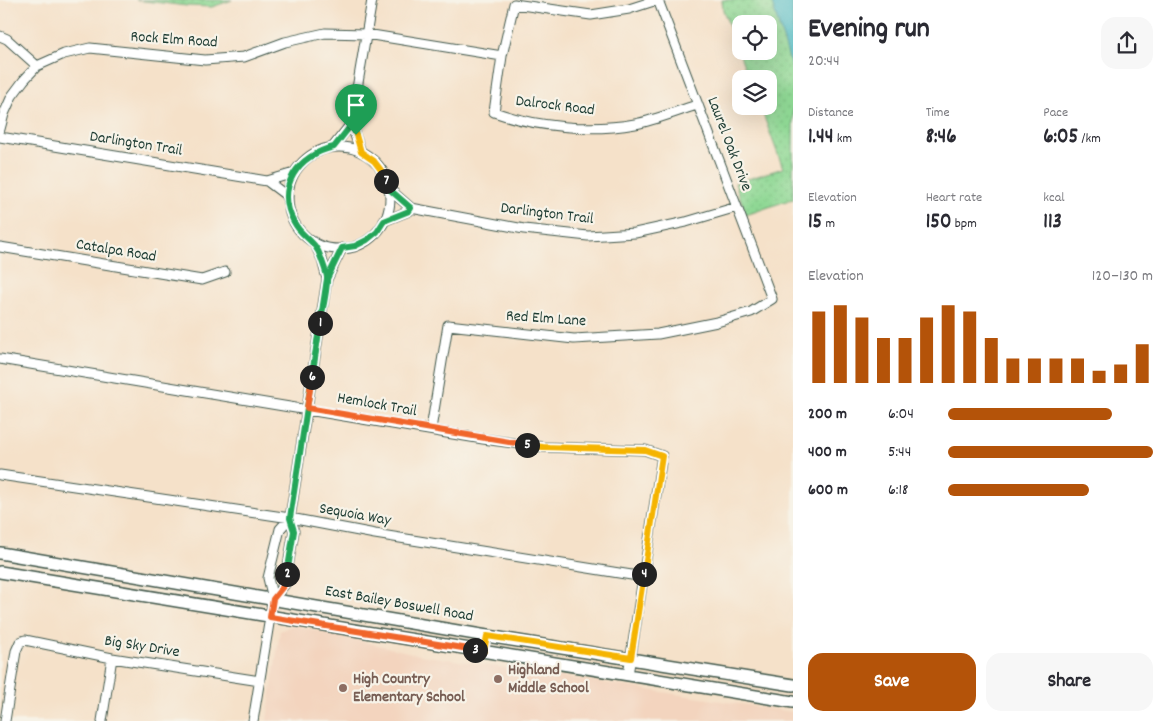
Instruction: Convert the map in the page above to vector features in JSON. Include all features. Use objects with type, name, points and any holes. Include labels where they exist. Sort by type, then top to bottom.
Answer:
[{"type":"main road","name":"East Bailey Boswell Road","points":[[0,553],[487,636],[793,685]]},
{"type":"main road","name":"East Bailey Boswell Road","points":[[0,572],[793,702]]},
{"type":"main road","points":[[432,643],[434,626]]},
{"type":"main road","points":[[484,651],[487,636]]},
{"type":"main road","points":[[680,684],[684,676],[690,674],[727,680],[739,676]]},
{"type":"main road","points":[[739,693],[762,690],[793,694]]},
{"type":"street","points":[[361,152],[352,124],[372,0]]},
{"type":"street","name":"Laurel Oak Drive","points":[[502,56],[514,4],[591,15],[629,10],[658,0],[772,299]]},
{"type":"street","name":"Rock Elm Road","points":[[0,129],[12,96],[37,66],[64,54],[90,48],[205,60],[244,57],[285,42],[325,33],[366,34],[502,56]]},
{"type":"street","points":[[0,36],[7,39],[37,66]]},
{"type":"street","name":"Dalrock Road","points":[[502,56],[494,112],[500,114],[538,123],[588,128],[635,124],[698,105]]},
{"type":"street","points":[[334,147],[352,124]]},
{"type":"street","name":"Darlington Trail","points":[[0,137],[267,181],[294,173]]},
{"type":"street","points":[[334,147],[348,148],[361,152],[374,161],[384,174],[389,189],[390,200],[384,221],[377,232],[355,246],[330,248],[314,242],[303,234],[294,223],[289,210],[287,196],[289,184],[294,173],[310,155],[321,150],[334,147]]},
{"type":"street","name":"Darlington Trail","points":[[267,181],[287,196]]},
{"type":"street","points":[[384,221],[409,211],[411,208],[389,189]]},
{"type":"street","name":"Darlington Trail","points":[[411,208],[524,229],[588,236],[636,233],[686,222],[737,207]]},
{"type":"street","points":[[314,242],[322,259],[327,279]]},
{"type":"street","name":"Catalpa Road","points":[[0,247],[202,280],[225,272]]},
{"type":"street","points":[[273,599],[285,584],[294,531],[290,518],[327,279],[342,248]]},
{"type":"street","name":"Red Elm Lane","points":[[431,429],[448,325],[574,339],[658,334],[717,322],[751,312],[772,299]]},
{"type":"street","name":"Hemlock Trail","points":[[0,359],[543,447],[645,450],[662,456],[644,577]]},
{"type":"street","name":"Sequoia Way","points":[[0,475],[290,518],[394,537],[644,577]]},
{"type":"street","points":[[253,721],[273,599],[268,578],[280,529],[290,518]]},
{"type":"street","points":[[628,675],[644,577]]},
{"type":"street","name":"Big Sky Drive","points":[[5,721],[16,651],[20,642],[31,640],[112,658],[260,681]]},
{"type":"street","points":[[102,721],[112,658]]},
{"type":"shaded area","points":[[293,625],[420,655],[793,712],[793,721],[267,721],[280,631]]},
{"type":"green space","points":[[136,0],[232,0],[212,7]]},
{"type":"green space","points":[[722,0],[793,0],[793,200],[746,215],[735,183],[783,168],[763,115],[777,115],[777,70],[746,70],[742,60],[777,60],[777,15],[732,15],[732,34],[723,10]]},
{"type":"water","points":[[771,0],[793,0],[793,72],[777,15]]},
{"type":"place","name":"Highland Middle School","points":[[498,679]]},
{"type":"place","name":"High Country Elementary School","points":[[343,688]]},
{"type":"route","points":[[356,135],[352,124],[346,129],[334,147],[310,155],[301,163],[289,184],[287,196],[289,210],[294,223],[318,248],[327,279],[305,419],[290,518],[294,531],[285,584],[273,599],[270,617],[484,651],[487,636],[631,658],[662,456],[645,450],[543,447],[307,408],[327,279],[342,248],[355,246],[367,240],[377,232],[384,221],[409,211],[411,208],[389,189],[384,174],[374,161],[361,152],[356,135]]}]
